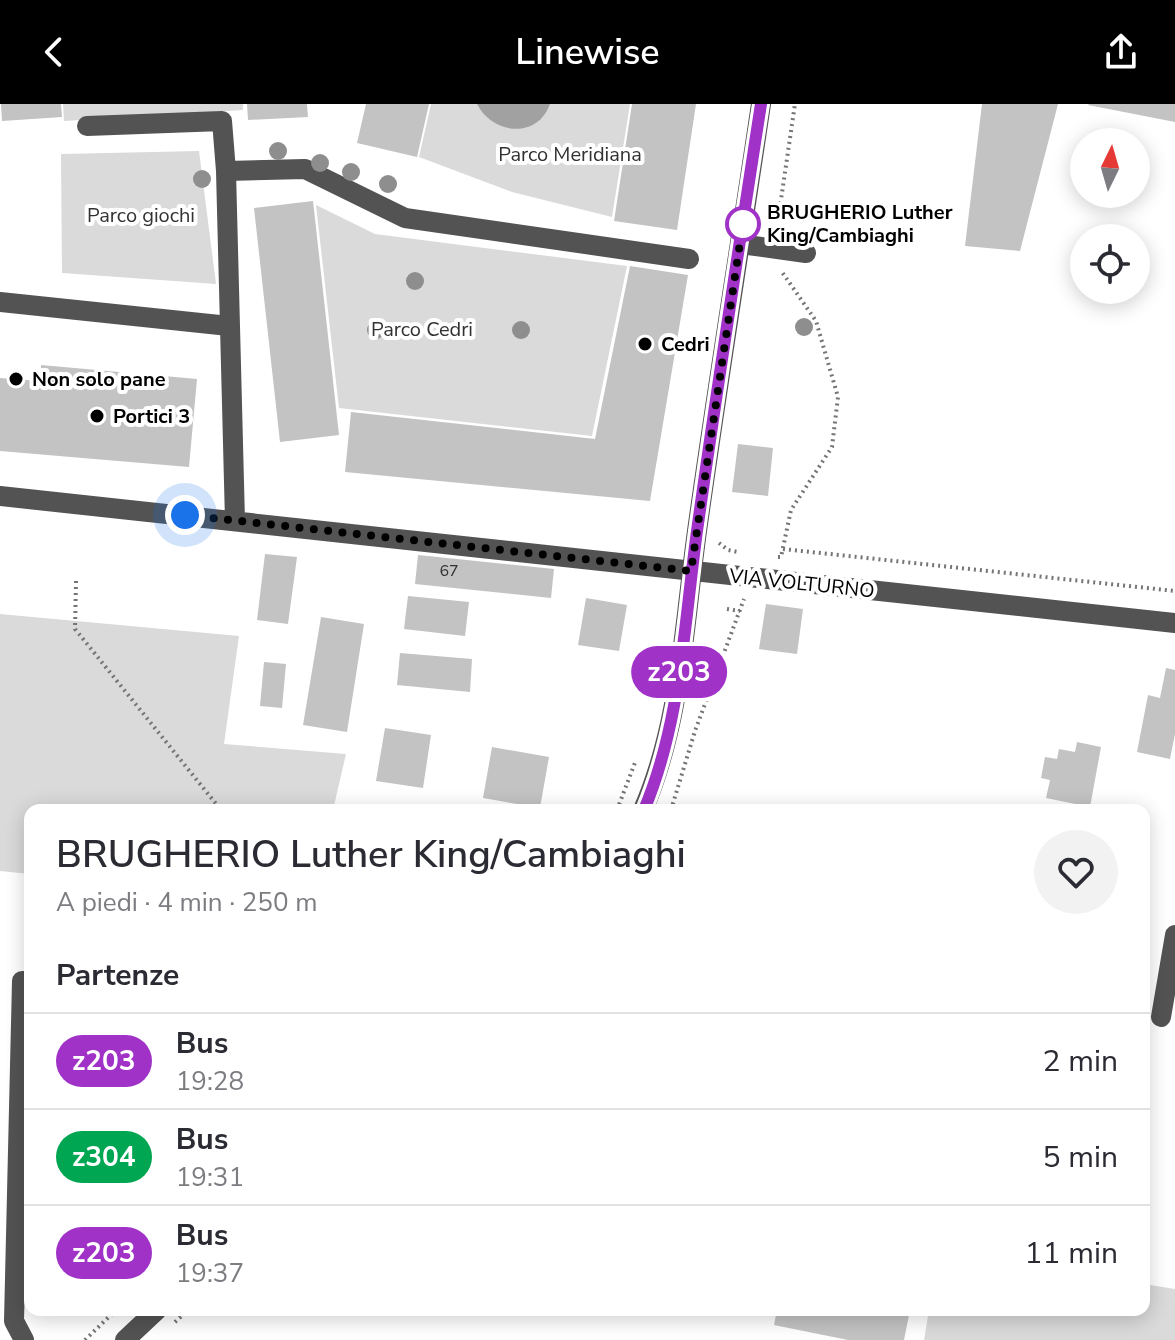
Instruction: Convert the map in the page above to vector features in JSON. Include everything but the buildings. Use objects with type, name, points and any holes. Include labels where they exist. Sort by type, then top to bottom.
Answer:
[{"type":"street","points":[[646,804],[656,781],[671,725],[761,104]]},
{"type":"street","points":[[87,126],[222,121],[235,521]]},
{"type":"street","points":[[226,171],[305,169],[405,218],[689,259]]},
{"type":"street","points":[[740,244],[806,253]]},
{"type":"street","points":[[0,302],[229,326]]},
{"type":"street","name":"VIA VOLTURNO","points":[[0,496],[1175,623]]},
{"type":"street","points":[[1161,1017],[1175,935]]},
{"type":"street","points":[[24,981],[14,1321],[24,1340]]},
{"type":"street","points":[[125,1340],[151,1316]]},
{"type":"path","points":[[766,555],[781,557],[791,510],[832,447],[838,397],[816,321],[773,258],[795,104]]},
{"type":"path","points":[[719,543],[728,550],[751,554]]},
{"type":"path","points":[[783,549],[1175,591]]},
{"type":"path","points":[[673,804],[695,731],[752,578]]},
{"type":"path","points":[[76,581],[75,629],[216,804]]},
{"type":"path","points":[[727,609],[740,611]]},
{"type":"path","points":[[619,804],[639,752]]},
{"type":"path","points":[[85,1340],[110,1316]]},
{"type":"green space","points":[[63,104],[243,104],[243,110],[64,121]]},
{"type":"green space","name":"Parco Meridiana","points":[[431,104],[630,104],[612,217],[512,192],[419,157]]},
{"type":"green space","name":"Parco giochi","points":[[199,151],[216,284],[62,273],[61,154]]},
{"type":"green space","name":"Parco Cedri","points":[[316,205],[375,234],[627,266],[592,436],[339,408]]},
{"type":"green space","points":[[0,614],[239,636],[224,744],[346,754],[334,804],[24,804],[24,873],[0,871]]},
{"type":"green space","points":[[1150,1285],[1175,1289],[1175,1340],[924,1340],[928,1316],[1150,1316]]},
{"type":"shaded area","points":[[477,104],[550,104],[544,116],[535,123],[514,129],[493,122]]},
{"type":"bus line","name":"z203","points":[[646,804],[671,725],[761,104]]},
{"type":"place","name":"BRUGHERIO Luther King/Cambiaghi","points":[[743,224]]},
{"type":"place","name":"Cedri","points":[[645,344]]},
{"type":"place","name":"Non solo pane","points":[[16,379]]},
{"type":"place","name":"Portici 3","points":[[97,416]]},
{"type":"route","points":[[185,515],[691,571],[744,216],[743,224]]}]
